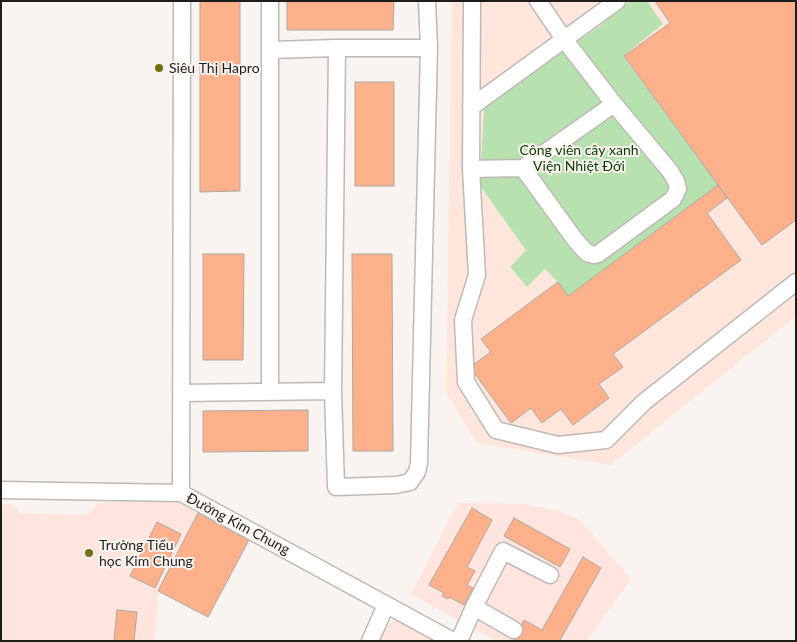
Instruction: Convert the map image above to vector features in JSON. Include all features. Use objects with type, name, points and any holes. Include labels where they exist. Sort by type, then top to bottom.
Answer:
[{"type":"street","points":[[181,493],[182,1]]},
{"type":"street","points":[[270,1],[270,392]]},
{"type":"street","points":[[337,48],[333,391],[336,487],[396,485],[410,482],[417,472],[419,463],[429,48],[427,1]]},
{"type":"street","points":[[472,1],[471,169],[477,275],[463,320],[466,382],[496,430],[558,446],[606,440],[644,402],[796,282]]},
{"type":"street","points":[[523,168],[582,249],[594,255],[673,199],[678,190],[676,181],[670,171],[614,104],[564,39],[538,1]]},
{"type":"street","points":[[471,107],[617,1]]},
{"type":"street","points":[[270,50],[429,48]]},
{"type":"street","points":[[471,169],[523,168],[614,104]]},
{"type":"street","points":[[182,393],[333,391]]},
{"type":"street","name":"Đường Kim Chung","points":[[1,490],[181,493],[454,641]]},
{"type":"street","points":[[459,641],[503,551],[550,575]]},
{"type":"street","points":[[370,641],[386,605]]},
{"type":"street","points":[[474,607],[514,630]]},
{"type":"shaded area","points":[[452,1],[796,1],[796,316],[611,465],[477,443],[446,393]]},
{"type":"shaded area","name":"Trường Tiểu học Kim Chung","points":[[100,502],[178,502],[198,513],[158,590],[155,641],[1,641],[1,504],[11,504],[21,513],[87,515]]},
{"type":"shaded area","points":[[458,503],[522,504],[559,511],[580,520],[631,579],[587,641],[496,641],[411,594]]},
{"type":"shaded area","points":[[396,619],[437,641],[374,641],[378,630]]},
{"type":"green space","name":"Công viên cây xanh Viện Nhiệt Đới","points":[[630,1],[647,1],[663,24],[623,56],[718,185],[568,296],[545,269],[527,287],[510,267],[526,250],[480,186],[484,107],[600,26]]},
{"type":"building","points":[[200,1],[240,1],[240,191],[200,192]]},
{"type":"building","points":[[287,1],[394,1],[393,30],[287,30]]},
{"type":"building","points":[[655,1],[796,1],[796,220],[762,245],[624,56],[670,23]]},
{"type":"building","points":[[355,82],[394,82],[394,186],[355,186]]},
{"type":"building","points":[[718,185],[727,198],[707,213],[741,260],[613,354],[623,367],[599,384],[609,398],[573,425],[561,409],[542,423],[531,408],[511,423],[470,367],[491,352],[481,339],[558,282],[568,296]]},
{"type":"building","points":[[203,254],[244,254],[243,360],[203,360]]},
{"type":"building","points":[[352,254],[392,254],[393,451],[353,451]]},
{"type":"building","points":[[308,410],[308,451],[203,452],[203,411]]},
{"type":"building","points":[[472,508],[492,520],[467,567],[475,571],[467,585],[473,588],[464,605],[449,597],[448,599],[442,596],[444,593],[429,585]]},
{"type":"building","points":[[198,513],[249,540],[208,617],[158,591]]},
{"type":"building","points":[[514,518],[570,549],[560,567],[504,536]]},
{"type":"building","points":[[157,522],[181,534],[155,588],[130,576]]},
{"type":"building","points":[[583,557],[601,568],[561,641],[513,641],[524,620],[542,630]]},
{"type":"building","points":[[117,610],[137,612],[134,641],[114,641]]},
{"type":"place","name":"Siêu Thị Hapro","points":[[159,68]]},
{"type":"place","name":"Trường Tiểu học Kim Chung","points":[[89,553]]}]
